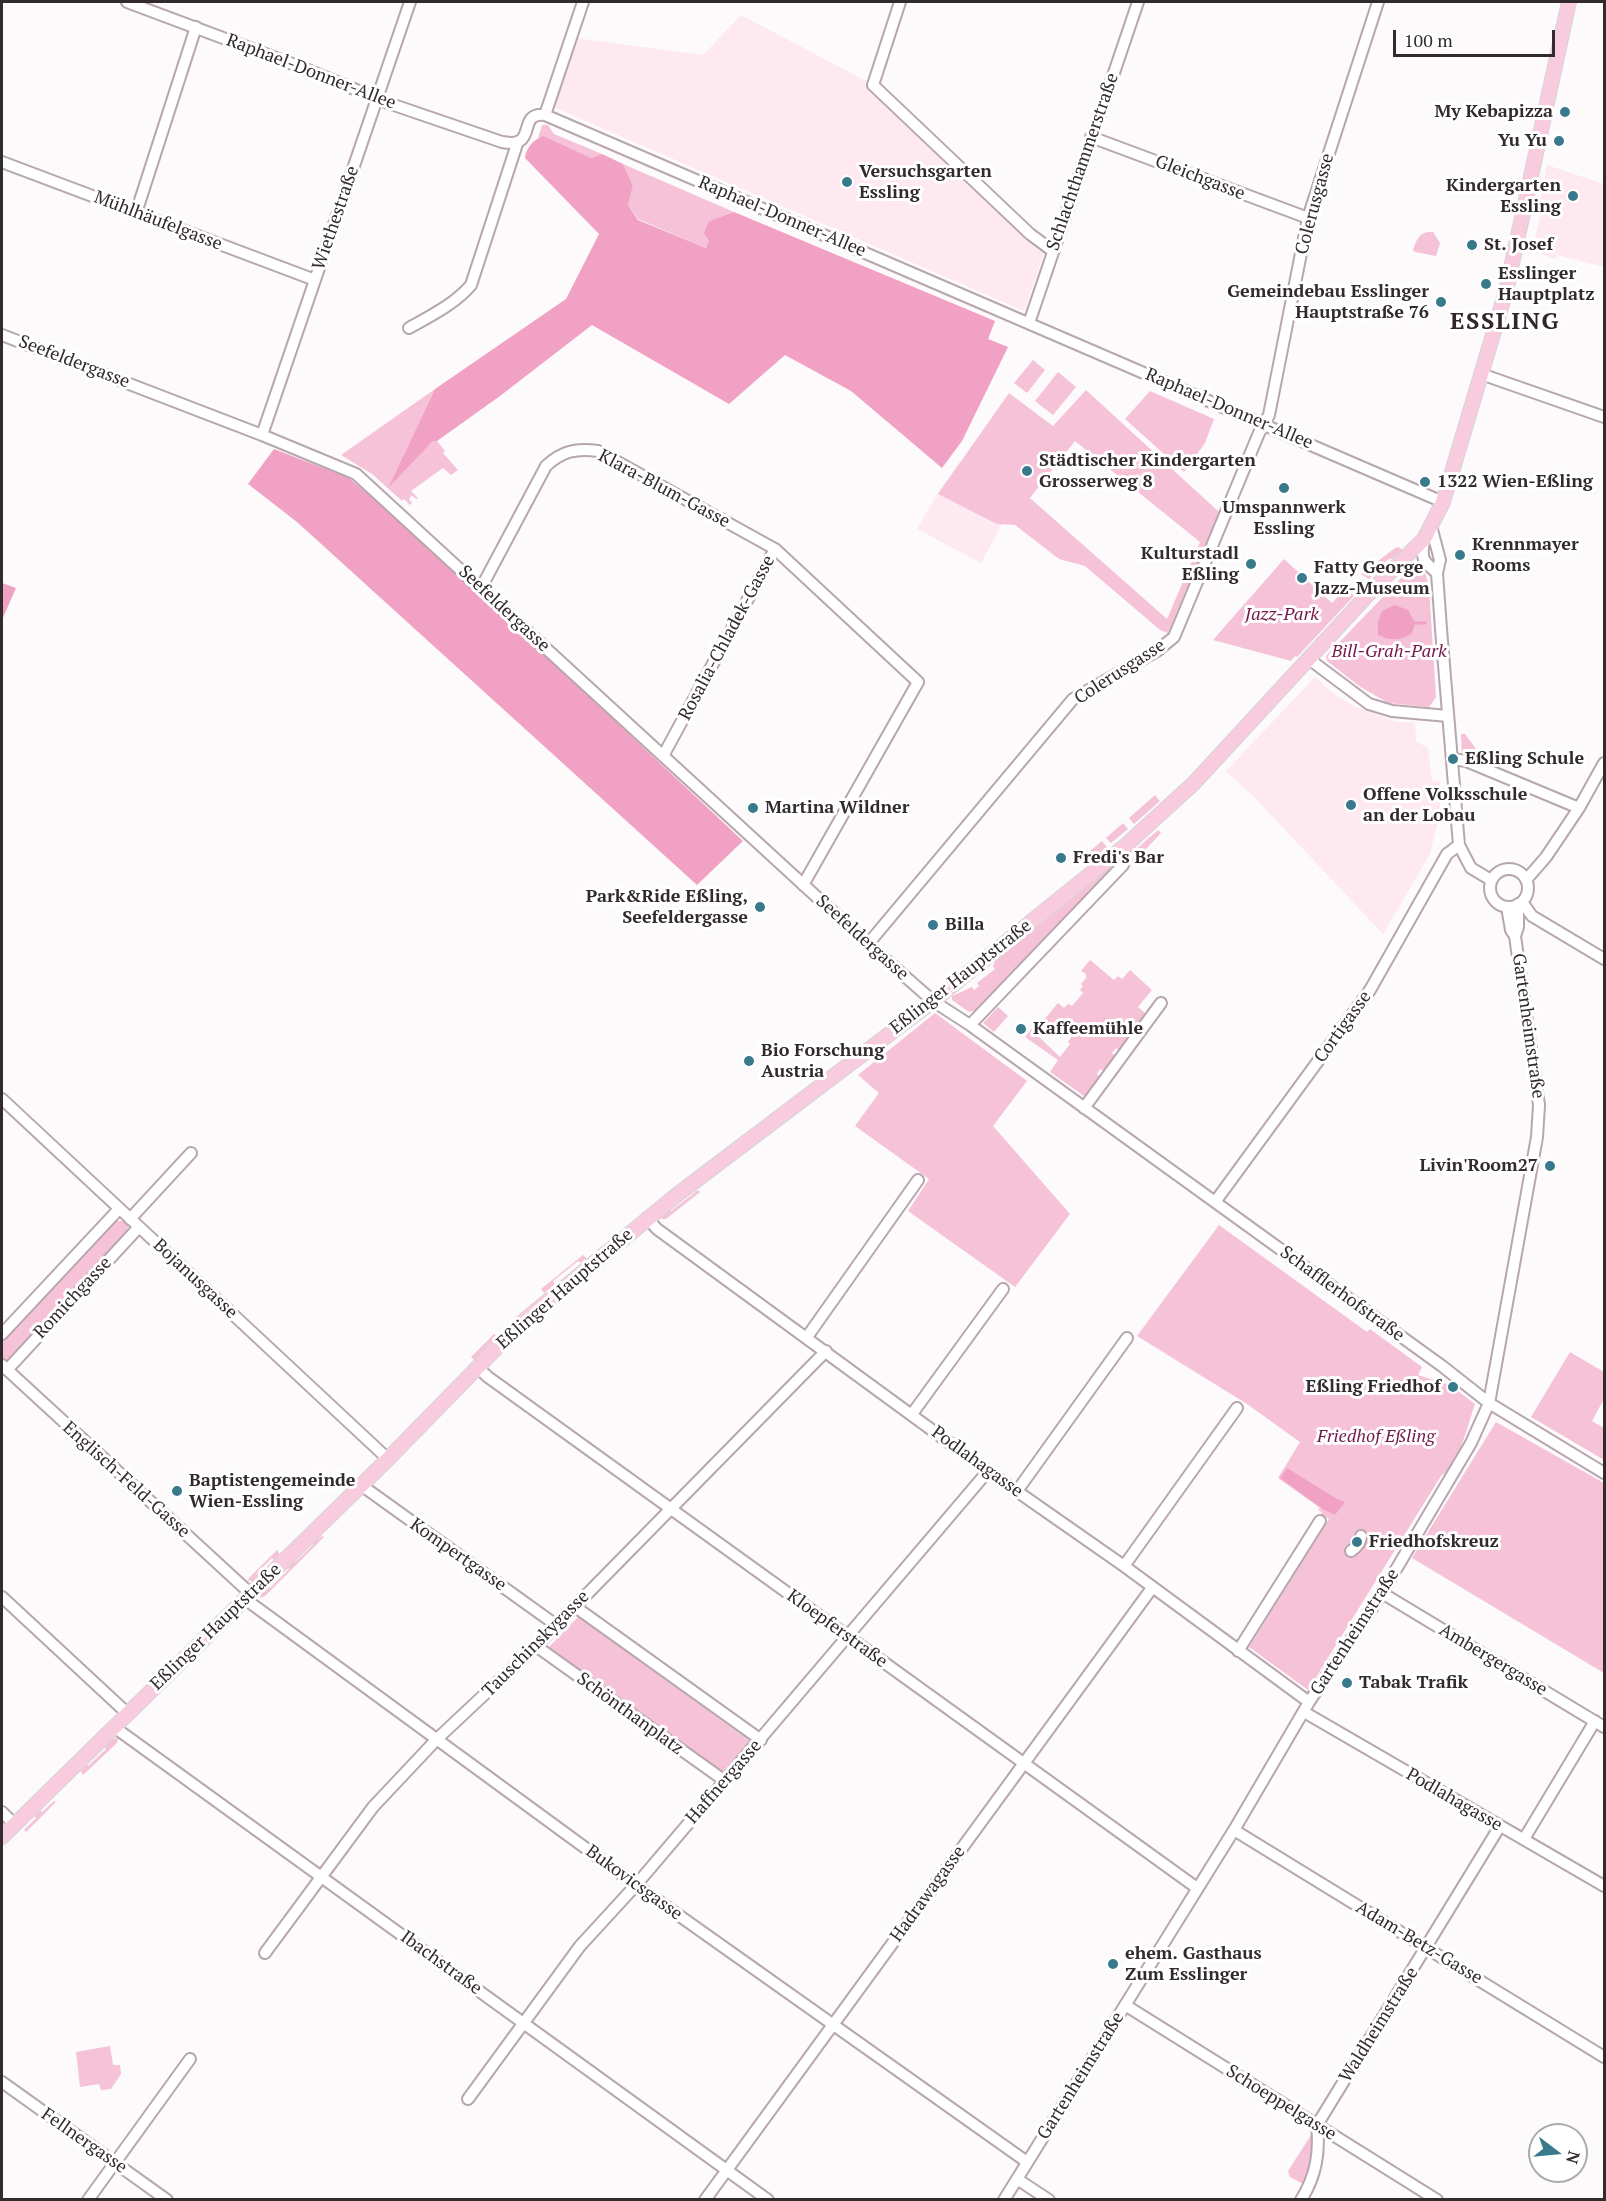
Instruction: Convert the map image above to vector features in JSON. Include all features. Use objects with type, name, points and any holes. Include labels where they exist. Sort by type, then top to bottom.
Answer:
[{"type":"main road","name":"Eßlinger Hauptstraße","points":[[2,1837],[388,1459],[520,1324],[647,1218],[933,1001],[1125,846],[1194,783],[1424,539],[1443,502],[1506,291],[1569,2]]},
{"type":"street","name":"Raphael-Donner-Allee","points":[[127,2],[378,98],[388,104],[502,142],[518,144]]},
{"type":"street","name":"Wiethestraße","points":[[262,435],[410,2]]},
{"type":"street","points":[[409,327],[453,300],[471,285],[518,144],[522,141],[532,117],[538,114],[545,115],[583,2]]},
{"type":"street","points":[[900,2],[873,84],[1030,234],[1053,251]]},
{"type":"street","name":"Schlachthammerstraße","points":[[1029,324],[1138,2]]},
{"type":"street","name":"Colerusgasse","points":[[868,944],[1073,699],[1157,651],[1174,637],[1259,433],[1269,415],[1308,218],[1378,2]]},
{"type":"street","points":[[136,213],[195,27]]},
{"type":"street","name":"Raphael-Donner-Allee","points":[[545,115],[1443,502]]},
{"type":"street","name":"Gleichgasse","points":[[1091,137],[1308,218]]},
{"type":"street","name":"Mühlhäufelgasse","points":[[2,162],[315,280]]},
{"type":"street","name":"Seefeldergasse","points":[[2,335],[262,435],[356,474],[803,885],[933,1001]]},
{"type":"street","points":[[1481,374],[1605,417]]},
{"type":"street","name":"Klara-Blum-Gasse","points":[[481,588],[546,466],[562,454],[582,449],[598,451],[775,549]]},
{"type":"street","points":[[1431,526],[1440,560],[1437,573],[1459,845],[1471,868],[1491,880],[1502,870],[1513,870],[1526,880],[1546,857],[1579,808],[1605,763]]},
{"type":"street","points":[[1424,539],[1422,552],[1424,562]]},
{"type":"street","name":"Rosalia-Chladek-Gasse","points":[[663,756],[775,549],[918,682],[803,885]]},
{"type":"street","points":[[1400,563],[1424,562],[1437,573]]},
{"type":"street","points":[[1309,659],[1369,704],[1392,711],[1448,716]]},
{"type":"street","points":[[1453,759],[1466,761],[1579,808]]},
{"type":"street","name":"Cortigasse","points":[[1215,1202],[1370,990],[1447,854],[1459,845]]},
{"type":"street","name":"Eßlinger Hauptstraße","points":[[970,1025],[1122,865],[1125,846]]},
{"type":"street","name":"Gartenheimstraße","points":[[1491,880],[1490,892],[1495,902],[1502,906],[1516,904]]},
{"type":"street","name":"Gartenheimstraße","points":[[1004,2199],[1234,1830],[1307,1707],[1382,1593],[1458,1468],[1489,1403],[1537,1137],[1539,1105],[1515,936],[1510,930],[1516,904],[1528,891],[1526,880]]},
{"type":"street","points":[[1516,904],[1605,959]]},
{"type":"street","name":"Schafflerhofstraße","points":[[933,1001],[970,1025],[1215,1202],[1458,1378],[1489,1403],[1605,1473]]},
{"type":"street","points":[[1084,1108],[1161,1003]]},
{"type":"street","name":"Bojanusgasse","points":[[2,1099],[388,1459]]},
{"type":"street","points":[[130,1219],[191,1153]]},
{"type":"street","points":[[807,1337],[918,1180]]},
{"type":"street","name":"Romichgasse","points":[[2,1334],[119,1209]]},
{"type":"street","name":"Podlahagasse","points":[[647,1218],[657,1229],[988,1471],[1124,1566],[1307,1707],[1500,1826],[1605,1886]]},
{"type":"street","name":"Romichgasse","points":[[4,1368],[139,1227]]},
{"type":"street","points":[[912,1414],[1003,1289]]},
{"type":"street","points":[[1017,1491],[1128,1338]]},
{"type":"street","name":"Tauschinskygasse","points":[[265,1953],[373,1807],[437,1739],[536,1646],[826,1351]]},
{"type":"street","name":"Englisch-Feld-Gasse","points":[[4,1368],[248,1596]]},
{"type":"street","name":"Kloepferstraße","points":[[478,1368],[1197,1888]]},
{"type":"street","points":[[1124,1566],[1237,1408]]},
{"type":"street","name":"Haffnergasse","points":[[468,2098],[580,1946],[636,1885],[761,1740],[846,1636],[988,1471]]},
{"type":"street","name":"Kompertgasse","points":[[361,1485],[556,1625]]},
{"type":"street","points":[[1238,1652],[1320,1521]]},
{"type":"street","points":[[1351,1551],[1358,1546],[1361,1536]]},
{"type":"street","name":"Hadrawagasse","points":[[705,2199],[1152,1588]]},
{"type":"street","name":"Ambergergasse","points":[[1382,1593],[1600,1724]]},
{"type":"street","name":"Bukovicsgasse","points":[[248,1596],[636,1885],[1027,2162]]},
{"type":"street","points":[[2,1597],[128,1714]]},
{"type":"street","points":[[574,1606],[761,1740]]},
{"type":"street","name":"Schönthanplatz","points":[[536,1646],[725,1781]]},
{"type":"street","points":[[1524,1839],[1600,1724]]},
{"type":"street","name":"Ibachstraße","points":[[114,1727],[768,2199]]},
{"type":"street","points":[[2,1812],[14,1824]]},
{"type":"street","name":"Waldheimstraße","points":[[1317,2125],[1500,1826]]},
{"type":"street","name":"Adam-Betz-Gasse","points":[[1234,1830],[1605,2056]]},
{"type":"street","name":"Schoeppelgasse","points":[[1125,2005],[1437,2199]]},
{"type":"street","points":[[88,2199],[189,2060]]},
{"type":"street","name":"Fellnergasse","points":[[2,2082],[167,2199]]},
{"type":"street","points":[[1301,2199],[1312,2182],[1319,2146],[1317,2125]]},
{"type":"street","points":[[1017,2179],[1049,2199]]},
{"type":"shaded area","name":"Versuchsgarten Essling","points":[[741,15],[866,81],[865,85],[1044,253],[1024,311],[553,107],[576,38],[703,55]]},
{"type":"shaded area","points":[[543,136],[591,158],[602,154],[623,164],[633,186],[628,205],[638,220],[706,248],[709,241],[704,233],[709,221],[734,212],[995,321],[988,339],[1008,347],[962,441],[942,468],[851,391],[785,355],[729,404],[592,325],[500,396],[437,441],[433,441],[388,488],[435,389],[566,299],[599,234],[525,158],[531,145]]},
{"type":"shaded area","points":[[1547,165],[1604,184],[1604,267],[1557,255],[1556,259],[1532,251],[1542,208],[1539,207]]},
{"type":"shaded area","points":[[274,449],[349,478],[434,551],[743,841],[697,885],[297,522],[248,484]]},
{"type":"shaded area","name":"Städtischer Kindergarten Grosserweg 8","points":[[960,462],[1011,508],[981,563],[917,529],[939,491]]},
{"type":"shaded area","points":[[2,583],[16,588],[2,620]]},
{"type":"shaded area","points":[[1395,605],[1408,610],[1415,623],[1412,633],[1404,638],[1396,639],[1378,635],[1378,622],[1382,611]]},
{"type":"shaded area","name":"Offene Volksschule an der Lobau","points":[[1315,677],[1334,694],[1354,706],[1396,722],[1415,722],[1416,741],[1428,748],[1432,782],[1440,781],[1440,813],[1430,854],[1383,934],[1255,798],[1226,771]]},
{"type":"shaded area","points":[[1287,1468],[1345,1502],[1335,1515],[1323,1509],[1280,1478]]},
{"type":"green space","points":[[542,125],[548,125],[554,134],[602,154],[591,158],[543,137],[538,138]]},
{"type":"green space","points":[[623,164],[734,212],[709,221],[710,241],[706,248],[638,219],[628,205],[633,186]]},
{"type":"green space","points":[[1433,232],[1440,243],[1436,256],[1413,250],[1420,236]]},
{"type":"green space","points":[[1033,360],[1045,370],[1027,393],[1014,383]]},
{"type":"green space","points":[[1058,372],[1076,387],[1053,415],[1035,401]]},
{"type":"green space","points":[[435,389],[389,486],[433,441],[437,441],[445,451],[443,453],[458,470],[451,475],[443,468],[411,491],[418,498],[412,495],[409,499],[412,503],[410,505],[404,499],[402,501],[372,474],[341,455]]},
{"type":"green space","points":[[1086,390],[1219,512],[1168,633],[1160,630],[1085,566],[1059,559],[1015,525],[997,524],[938,494],[1009,393],[1053,426]],"holes":[[[1075,441],[1200,542],[1167,619],[1030,498]]]},
{"type":"green space","points":[[1150,391],[1214,419],[1205,443],[1184,472],[1125,419]]},
{"type":"green space","points":[[1399,547],[1402,550],[1387,560],[1369,579],[1361,574],[1395,548]]},
{"type":"green space","name":"Jazz-Park","points":[[1284,559],[1332,603],[1346,588],[1354,596],[1291,661],[1213,640]]},
{"type":"green space","name":"Bill-Grah-Park","points":[[1414,568],[1425,573],[1429,587],[1436,697],[1429,707],[1388,703],[1359,686],[1327,661],[1326,656],[1409,570]]},
{"type":"green space","points":[[1461,734],[1465,734],[1488,765],[1462,757]]},
{"type":"green space","points":[[1155,795],[1160,801],[1134,824],[1129,818]]},
{"type":"green space","points":[[1123,823],[1128,829],[1111,843],[1106,838]]},
{"type":"green space","points":[[1158,830],[1161,833],[1135,861],[1132,861],[1134,851]]},
{"type":"green space","points":[[1102,841],[1107,847],[1088,862],[1084,856]]},
{"type":"green space","points":[[1118,860],[976,1013],[969,1012],[952,1000],[952,996],[972,987],[974,990],[979,986],[977,983],[995,969],[993,966],[998,955]]},
{"type":"green space","points":[[1090,960],[1114,980],[1118,976],[1122,979],[1130,970],[1152,990],[1138,1007],[1147,1015],[1136,1031],[1131,1028],[1128,1033],[1132,1036],[1121,1052],[1116,1048],[1112,1053],[1117,1057],[1106,1072],[1100,1069],[1097,1074],[1102,1078],[1087,1098],[1050,1072],[1058,1060],[1025,1037],[1034,1026],[1040,1031],[1037,1035],[1060,1057],[1070,1044],[1068,1042],[1072,1036],[1066,1031],[1061,1038],[1043,1021],[1058,1003],[1064,1008],[1068,1004],[1072,1006],[1083,993],[1080,990],[1086,974],[1081,971]]},
{"type":"green space","points":[[998,1007],[1008,1016],[994,1032],[983,1023]]},
{"type":"green space","points":[[935,1013],[1027,1081],[993,1126],[1070,1214],[1015,1287],[908,1211],[929,1179],[855,1126],[879,1093],[858,1075]]},
{"type":"green space","points":[[698,1190],[700,1192],[666,1219],[661,1219],[669,1209],[671,1211]]},
{"type":"green space","points":[[113,1221],[125,1221],[129,1225],[125,1235],[14,1356],[8,1360],[2,1360],[2,1339]]},
{"type":"green space","name":"Friedhof Eßling","points":[[1219,1225],[1367,1332],[1370,1329],[1422,1367],[1418,1375],[1450,1385],[1475,1404],[1453,1463],[1441,1476],[1308,1690],[1249,1647],[1329,1519],[1321,1514],[1322,1512],[1318,1510],[1320,1508],[1278,1478],[1300,1442],[1247,1404],[1137,1336]]},
{"type":"green space","points":[[583,1255],[587,1259],[581,1263],[578,1261],[553,1281],[555,1285],[544,1293],[541,1289]]},
{"type":"green space","points":[[494,1334],[497,1336],[475,1361],[471,1357]]},
{"type":"green space","points":[[1570,1352],[1604,1372],[1604,1399],[1592,1421],[1604,1428],[1604,1460],[1531,1417]]},
{"type":"green space","points":[[1496,1422],[1604,1483],[1604,1673],[1412,1558]]},
{"type":"green space","points":[[324,1537],[265,1596],[260,1598],[267,1585],[270,1588],[289,1569],[287,1566],[292,1560],[295,1562],[313,1545],[310,1542]]},
{"type":"green space","points":[[277,1550],[280,1555],[275,1561],[272,1558],[257,1573],[259,1576],[248,1581],[249,1578]]},
{"type":"green space","points":[[578,1617],[750,1741],[723,1772],[548,1648]]},
{"type":"green space","points":[[118,1738],[117,1743],[83,1775],[80,1770],[86,1764],[88,1766],[106,1749],[103,1746],[112,1739]]},
{"type":"green space","points":[[54,1801],[56,1802],[26,1832],[24,1830],[36,1818],[34,1815],[40,1810],[42,1812]]},
{"type":"green space","points":[[110,2046],[113,2065],[120,2065],[121,2074],[111,2089],[101,2090],[99,2084],[80,2087],[76,2052]]},
{"type":"green space","points":[[1311,2135],[1311,2161],[1303,2184],[1290,2177],[1288,2171]]},
{"type":"waterway","points":[[1415,623],[1425,623]]},
{"type":"place","name":"My Kebapizza","points":[[1565,112]]},
{"type":"place","name":"Yu Yu","points":[[1559,141]]},
{"type":"place","name":"Versuchsgarten Essling","points":[[847,182]]},
{"type":"place","name":"Kindergarten Essling","points":[[1573,196]]},
{"type":"place","name":"St. Josef","points":[[1472,245]]},
{"type":"place","name":"Esslinger Hauptplatz","points":[[1486,284]]},
{"type":"place","name":"Gemeindebau Esslinger Hauptstraße 76","points":[[1441,302]]},
{"type":"place","name":"Städtischer Kindergarten Grosserweg 8","points":[[1027,471]]},
{"type":"place","name":"1322 Wien-Eßling","points":[[1425,482]]},
{"type":"place","name":"Umspannwerk Essling","points":[[1284,488]]},
{"type":"place","name":"Krennmayer Rooms","points":[[1460,555]]},
{"type":"place","name":"Kulturstadl Eßling","points":[[1251,564]]},
{"type":"place","name":"Fatty George Jazz-Museum","points":[[1302,578]]},
{"type":"place","name":"Eßling Schule","points":[[1453,759]]},
{"type":"place","name":"Offene Volksschule an der Lobau","points":[[1351,805]]},
{"type":"place","name":"Martina Wildner","points":[[753,808]]},
{"type":"place","name":"Fredi's Bar","points":[[1061,858]]},
{"type":"place","name":"Park&Ride Eßling, Seefeldergasse","points":[[760,907]]},
{"type":"place","name":"Billa","points":[[933,925]]},
{"type":"place","name":"Kaffeemühle","points":[[1021,1029]]},
{"type":"place","name":"Bio Forschung Austria","points":[[749,1061]]},
{"type":"place","name":"Livin'Room27","points":[[1550,1166]]},
{"type":"place","name":"Eßling Friedhof","points":[[1453,1387]]},
{"type":"place","name":"Baptistengemeinde Wien-Essling","points":[[177,1491]]},
{"type":"place","name":"Friedhofskreuz","points":[[1357,1542]]},
{"type":"place","name":"Tabak Trafik","points":[[1347,1683]]},
{"type":"place","name":"ehem. Gasthaus Zum Esslinger","points":[[1113,1964]]},
{"type":"district","name":"ESSLING","points":[[1505,322]]}]
